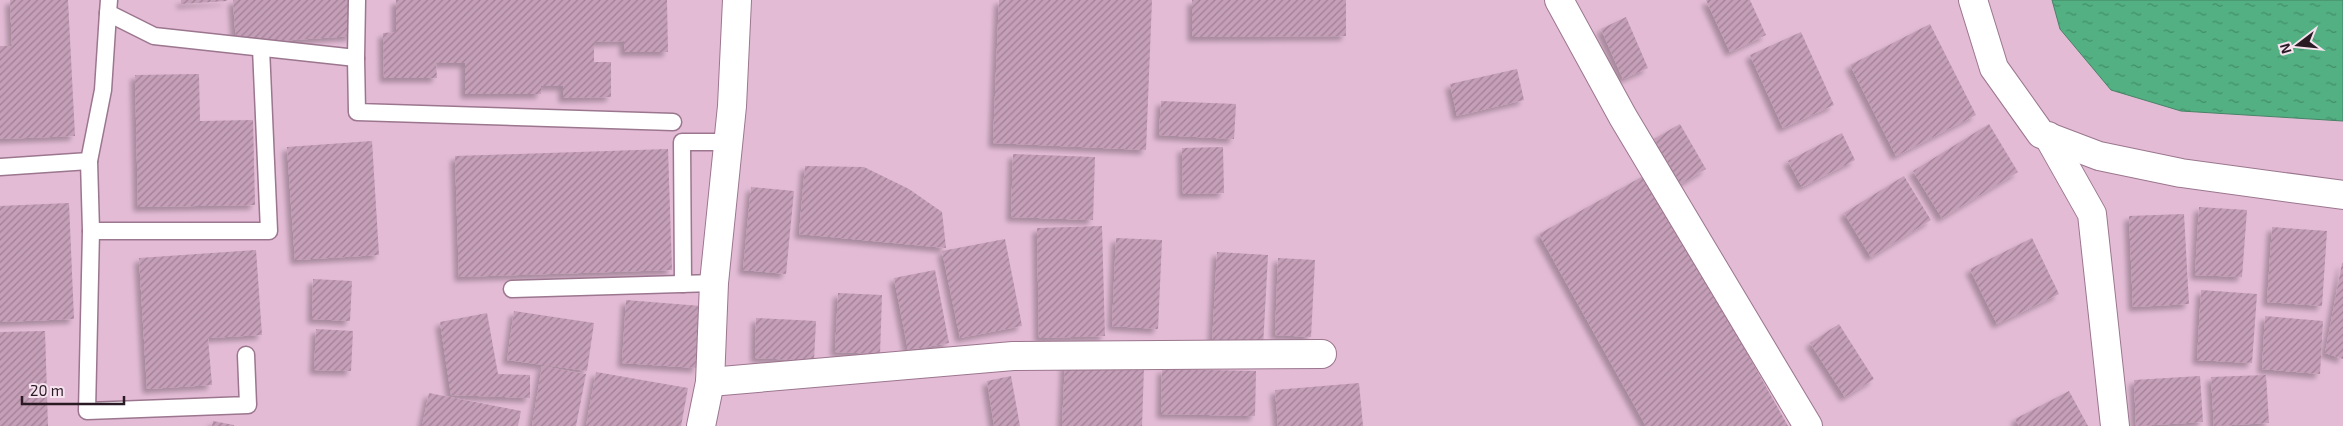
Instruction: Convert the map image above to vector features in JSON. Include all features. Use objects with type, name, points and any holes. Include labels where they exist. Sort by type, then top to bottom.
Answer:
[{"type":"street","points":[[701,426],[710,382],[714,283],[729,142],[737,0]]},
{"type":"street","points":[[1559,0],[1623,116],[1808,426]]},
{"type":"street","points":[[1973,0],[1994,68],[2041,134],[2099,156],[2181,173],[2343,195]]},
{"type":"street","points":[[2048,136],[2092,214],[2099,262],[2115,426]]},
{"type":"street","points":[[710,382],[1013,356],[1322,354]]},
{"type":"lane","points":[[357,0],[357,112],[673,122]]},
{"type":"lane","points":[[246,355],[248,405],[88,418],[91,231],[89,161],[102,90],[109,6],[154,36],[356,58]]},
{"type":"lane","points":[[91,231],[269,231],[261,48]]},
{"type":"lane","points":[[682,284],[682,142],[729,142]]},
{"type":"lane","points":[[0,167],[89,161]]},
{"type":"lane","points":[[512,289],[714,283]]},
{"type":"water","points":[[2052,0],[2343,0],[2343,121],[2181,111],[2111,90],[2060,29]]},
{"type":"building","points":[[10,0],[68,0],[75,136],[0,139],[0,46],[12,46]]},
{"type":"building","points":[[181,0],[227,0],[227,1],[181,4]]},
{"type":"building","points":[[233,0],[350,0],[352,36],[236,44]]},
{"type":"building","points":[[396,0],[667,0],[668,52],[624,52],[624,41],[594,42],[594,62],[611,62],[611,97],[563,98],[563,86],[541,86],[541,94],[465,94],[465,63],[436,63],[437,78],[384,78],[383,33],[396,32]]},
{"type":"building","points":[[999,0],[1152,0],[1146,150],[993,143]]},
{"type":"building","points":[[1192,0],[1346,0],[1346,36],[1192,37]]},
{"type":"building","points":[[1706,0],[1750,0],[1766,35],[1730,52]]},
{"type":"building","points":[[1626,17],[1648,68],[1623,79],[1601,29]]},
{"type":"building","points":[[1930,24],[1976,115],[1896,156],[1850,65]]},
{"type":"building","points":[[1801,32],[1834,105],[1783,128],[1750,55]]},
{"type":"building","points":[[1517,69],[1524,100],[1457,116],[1450,84]]},
{"type":"building","points":[[199,74],[200,121],[253,120],[255,205],[138,207],[135,75]]},
{"type":"building","points":[[1161,101],[1236,104],[1234,139],[1159,135]]},
{"type":"building","points":[[1680,124],[1706,169],[1681,184],[1654,139]]},
{"type":"building","points":[[1989,124],[2018,172],[1942,218],[1913,171]]},
{"type":"building","points":[[1842,133],[1855,160],[1802,187],[1788,161]]},
{"type":"building","points":[[372,141],[379,255],[295,260],[287,147]]},
{"type":"building","points":[[1223,147],[1224,193],[1183,194],[1182,148]]},
{"type":"building","points":[[668,149],[672,270],[459,277],[455,156]]},
{"type":"building","points":[[1013,154],[1095,157],[1093,220],[1011,217]]},
{"type":"building","points":[[805,166],[864,167],[909,189],[942,212],[946,248],[799,234]]},
{"type":"building","points":[[1647,174],[1788,426],[1646,426],[1539,234]]},
{"type":"building","points":[[1904,176],[1931,220],[1871,257],[1844,213]]},
{"type":"building","points":[[751,187],[794,191],[786,274],[743,270]]},
{"type":"building","points":[[69,203],[74,319],[0,322],[0,206]]},
{"type":"building","points":[[2199,207],[2247,210],[2242,277],[2195,275]]},
{"type":"building","points":[[2184,214],[2189,304],[2133,307],[2129,216]]},
{"type":"building","points":[[1102,226],[1105,336],[1039,338],[1037,228]]},
{"type":"building","points":[[2272,227],[2327,231],[2322,306],[2267,302]]},
{"type":"building","points":[[1116,238],[1162,240],[1158,329],[1112,326]]},
{"type":"building","points":[[2032,238],[2059,294],[1997,324],[1970,269]]},
{"type":"building","points":[[1005,239],[1022,326],[960,338],[942,251]]},
{"type":"building","points":[[256,250],[262,335],[208,338],[212,385],[147,389],[139,258]]},
{"type":"building","points":[[1217,252],[1268,255],[1263,347],[1212,345]]},
{"type":"building","points":[[1278,258],[1315,260],[1311,337],[1275,335]]},
{"type":"building","points":[[2343,263],[2343,359],[2325,353]]},
{"type":"building","points":[[935,270],[949,343],[908,350],[894,278]]},
{"type":"building","points":[[313,279],[352,281],[350,321],[312,319]]},
{"type":"building","points":[[2201,290],[2257,294],[2252,363],[2197,360]]},
{"type":"building","points":[[838,293],[882,295],[880,354],[835,352]]},
{"type":"building","points":[[626,300],[701,306],[697,368],[622,363]]},
{"type":"building","points":[[514,311],[594,323],[587,371],[507,360]]},
{"type":"building","points":[[487,313],[498,374],[530,375],[530,398],[451,395],[440,322]]},
{"type":"building","points":[[2265,316],[2323,321],[2320,374],[2262,369]]},
{"type":"building","points":[[756,318],[816,321],[814,361],[755,358]]},
{"type":"building","points":[[1839,324],[1874,379],[1845,397],[1810,343]]},
{"type":"building","points":[[316,329],[353,331],[351,371],[314,370]]},
{"type":"building","points":[[45,331],[48,426],[0,426],[0,332]]},
{"type":"building","points":[[1065,363],[1144,367],[1142,426],[1062,426]]},
{"type":"building","points":[[542,366],[586,374],[576,426],[532,426]]},
{"type":"building","points":[[1162,369],[1256,371],[1255,416],[1161,414]]},
{"type":"building","points":[[596,372],[688,388],[681,426],[586,426]]},
{"type":"building","points":[[2266,375],[2269,423],[2214,426],[2211,377]]},
{"type":"building","points":[[1011,376],[1020,426],[994,426],[987,381]]},
{"type":"building","points":[[2200,376],[2203,422],[2136,426],[2134,380]]},
{"type":"building","points":[[1359,383],[1363,426],[1278,426],[1275,390]]},
{"type":"building","points":[[2069,391],[2088,426],[2019,426],[2015,419]]},
{"type":"building","points":[[429,393],[521,411],[518,426],[422,426]]},
{"type":"building","points":[[213,421],[234,425],[234,426],[212,426]]}]
